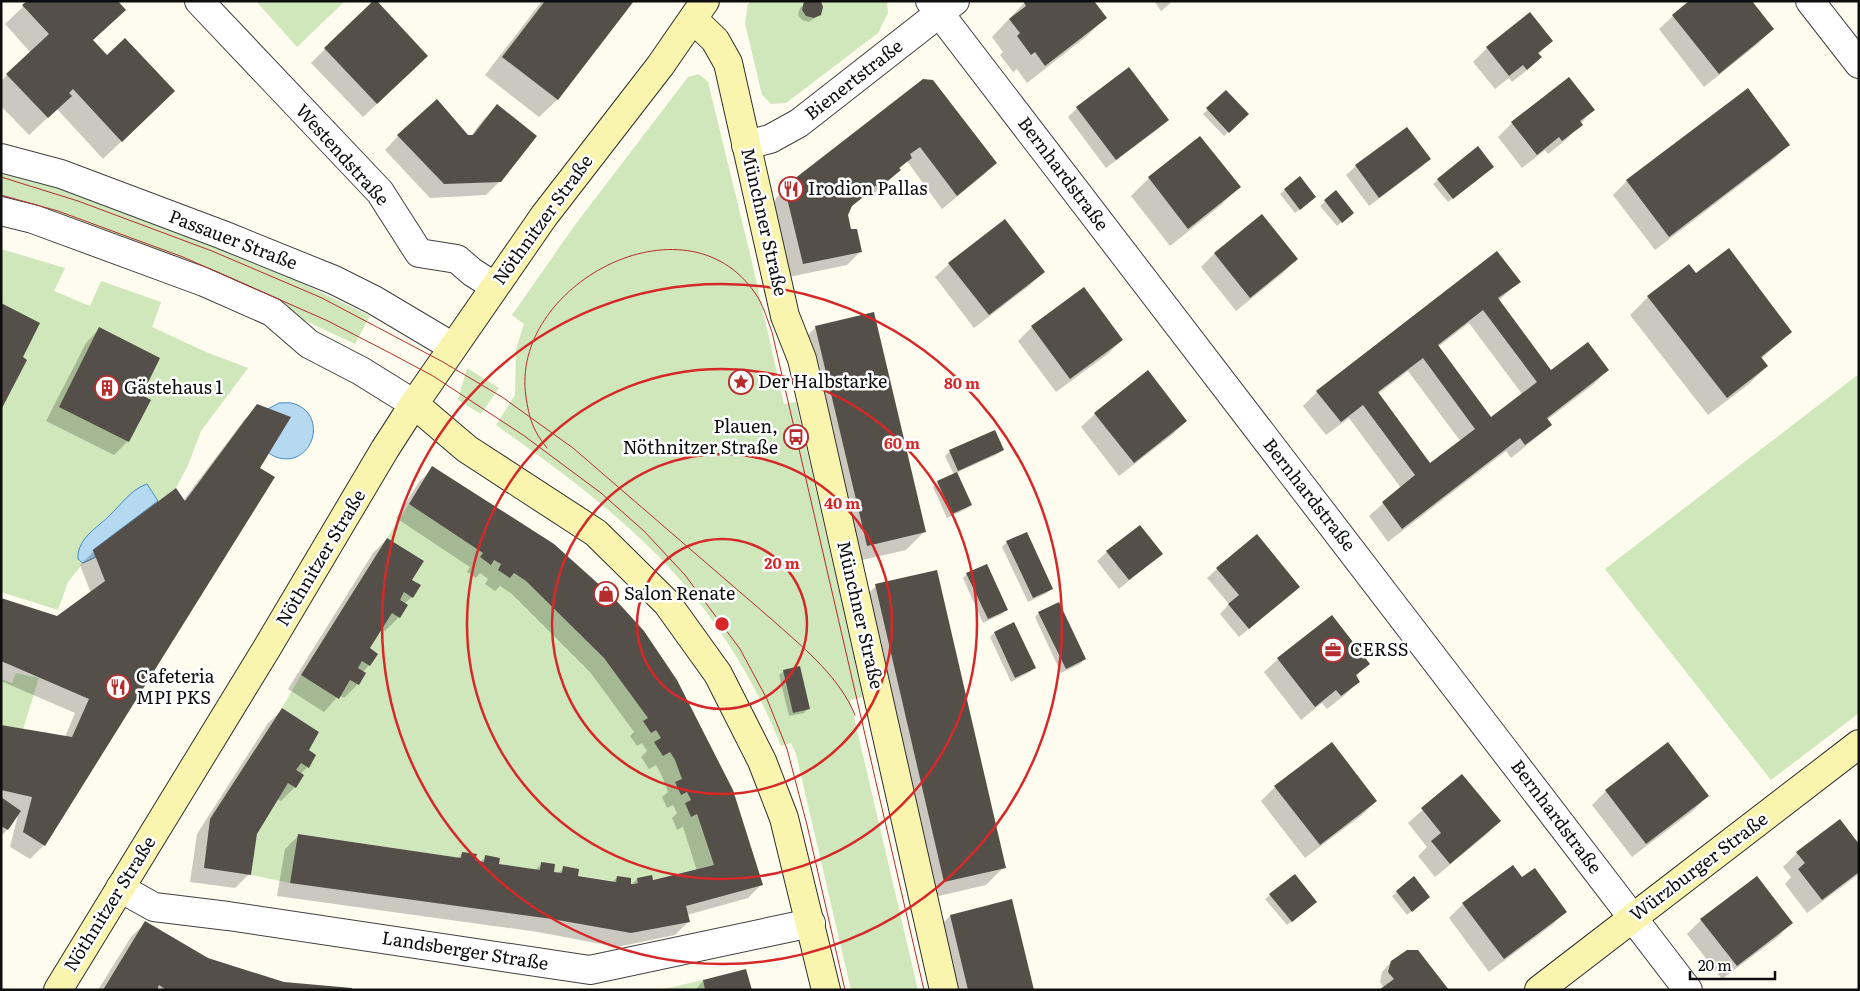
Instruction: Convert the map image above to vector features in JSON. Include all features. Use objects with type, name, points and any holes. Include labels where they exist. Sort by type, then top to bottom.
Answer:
[{"type":"street","name":"Westendstraße","points":[[199,1],[380,192],[419,254],[457,258],[472,272],[494,286]]},
{"type":"street","points":[[1810,1],[1859,64]]},
{"type":"street","name":"Bienertstraße","points":[[746,144],[770,139],[799,123],[941,5]]},
{"type":"street","name":"Bernhardstraße","points":[[941,5],[1688,990]]},
{"type":"street","name":"Münchner Straße","points":[[699,10],[728,63],[786,316],[802,359],[944,990]]},
{"type":"street","name":"Nöthnitzer Straße","points":[[58,990],[414,404],[544,216],[660,66],[699,10]]},
{"type":"street","name":"Passauer Straße","points":[[1,158],[61,174],[334,280],[374,300],[454,347]]},
{"type":"street","points":[[1,211],[33,219],[204,282],[272,312],[310,344],[361,371],[414,404],[467,449],[596,533],[667,603],[718,674],[762,761],[784,818],[826,990]]},
{"type":"street","name":"Würzburger Straße","points":[[1539,990],[1859,744]]},
{"type":"street","name":"Landsberger Straße","points":[[120,888],[154,907],[228,916],[590,970],[811,923]]},
{"type":"green space","points":[[256,1],[345,1],[297,47]]},
{"type":"green space","points":[[751,1],[887,1],[888,13],[878,33],[786,103],[771,104],[762,95],[745,23],[748,4]]},
{"type":"green space","points":[[699,74],[708,82],[784,404],[796,402],[863,697],[850,700],[918,990],[851,990],[796,754],[791,743],[781,746],[742,666],[709,616],[671,569],[632,531],[576,484],[496,425],[515,395],[516,349],[524,324],[512,315],[575,225],[688,77]]},
{"type":"green space","points":[[1,171],[54,186],[220,246],[370,316],[355,344],[259,299],[1,205]]},
{"type":"green space","points":[[1,249],[65,268],[54,291],[90,306],[101,281],[161,302],[152,327],[206,352],[248,368],[201,431],[188,465],[176,488],[158,501],[147,484],[93,530],[78,559],[83,563],[68,582],[58,610],[1,592]]},
{"type":"green space","points":[[467,368],[499,388],[481,414],[458,400]]},
{"type":"green space","points":[[1859,374],[1859,713],[1771,780],[1605,569]]},
{"type":"green space","points":[[409,504],[526,581],[604,658],[641,706],[675,760],[699,820],[714,865],[634,884],[299,834],[290,883],[251,875],[257,834],[319,732],[282,708],[301,675],[339,698],[424,561],[387,538]]},
{"type":"green space","points":[[16,673],[39,678],[23,729],[1,725],[1,679],[12,683]]},
{"type":"green space","points":[[703,980],[705,990],[660,990]]},
{"type":"water","points":[[279,403],[293,403],[305,410],[311,419],[313,428],[308,448],[300,455],[291,458],[277,457],[265,450],[266,410]]},
{"type":"water","points":[[147,484],[158,501],[93,550],[96,557],[83,563],[78,559],[82,542],[89,534],[131,494]]},
{"type":"building","points":[[27,1],[118,1],[126,10],[93,40],[107,55],[125,38],[175,91],[122,142],[73,89],[69,93],[72,96],[48,118],[6,74],[49,34],[22,5]]},
{"type":"building","points":[[373,1],[377,1],[428,56],[377,104],[324,48]]},
{"type":"building","points":[[545,1],[634,1],[558,100],[502,57]]},
{"type":"building","points":[[804,1],[821,1],[823,7],[821,15],[814,18],[806,16],[802,10]]},
{"type":"building","points":[[1023,1],[1094,1],[1107,18],[1045,66],[1035,52],[1031,55],[1017,36],[1020,33],[1009,19],[1026,6]]},
{"type":"building","points":[[1689,1],[1752,1],[1774,29],[1719,74],[1672,15]]},
{"type":"building","points":[[1530,12],[1553,41],[1538,53],[1542,57],[1527,70],[1523,65],[1509,76],[1486,47]]},
{"type":"building","points":[[1129,67],[1169,120],[1116,160],[1076,107]]},
{"type":"building","points":[[1569,77],[1595,110],[1580,121],[1583,125],[1562,141],[1559,137],[1537,155],[1511,122]]},
{"type":"building","points":[[923,79],[933,80],[997,163],[957,196],[920,147],[910,154],[912,158],[899,168],[901,170],[884,184],[882,181],[874,187],[871,183],[859,193],[862,198],[852,206],[848,215],[851,229],[857,229],[862,252],[803,264],[786,194],[789,183]]},
{"type":"building","points":[[1748,88],[1790,145],[1669,237],[1626,180]]},
{"type":"building","points":[[1226,90],[1249,114],[1229,133],[1206,108]]},
{"type":"building","points":[[437,99],[468,135],[473,135],[497,104],[537,136],[501,182],[444,184],[397,135]]},
{"type":"building","points":[[1407,127],[1431,159],[1379,198],[1355,165]]},
{"type":"building","points":[[1200,136],[1241,187],[1188,229],[1148,177]]},
{"type":"building","points":[[1478,146],[1494,167],[1453,199],[1437,179]]},
{"type":"building","points":[[1300,176],[1316,197],[1300,210],[1284,189]]},
{"type":"building","points":[[1336,190],[1354,213],[1342,223],[1324,200]]},
{"type":"building","points":[[1262,214],[1298,259],[1250,298],[1214,253]]},
{"type":"building","points":[[1005,219],[1045,272],[989,315],[948,263]]},
{"type":"building","points":[[1729,248],[1792,332],[1761,357],[1768,366],[1727,398],[1647,296],[1689,264],[1696,273]]},
{"type":"building","points":[[1497,251],[1521,282],[1498,298],[1551,370],[1588,342],[1609,370],[1547,418],[1552,425],[1525,445],[1520,438],[1402,529],[1382,502],[1415,475],[1363,405],[1341,422],[1316,391]],"holes":[[[1483,310],[1537,382],[1491,417],[1438,345]],[[1423,358],[1475,429],[1430,463],[1378,392]]]},
{"type":"building","points":[[1084,287],[1123,340],[1070,379],[1031,326]]},
{"type":"building","points":[[1,303],[40,323],[23,357],[27,360],[1,410]]},
{"type":"building","points":[[874,312],[926,532],[867,546],[815,326]]},
{"type":"building","name":"Gästehaus 1","points":[[99,327],[160,358],[142,395],[151,400],[129,442],[59,407]]},
{"type":"building","points":[[1148,370],[1187,421],[1134,463],[1094,413]]},
{"type":"building","points":[[257,404],[291,417],[260,468],[275,477],[45,846],[23,832],[32,797],[1,790],[1,725],[72,737],[89,699],[1,661],[1,598],[57,616],[105,581],[93,550],[176,488],[185,501]]},
{"type":"building","points":[[995,430],[1004,450],[958,471],[949,450]]},
{"type":"building","points":[[432,466],[554,544],[613,597],[644,631],[677,680],[733,790],[763,885],[686,906],[690,922],[631,933],[552,919],[290,883],[298,834],[461,858],[462,852],[477,854],[475,860],[484,862],[485,855],[500,858],[499,864],[540,870],[541,862],[555,864],[554,872],[562,873],[563,866],[579,869],[578,876],[616,882],[617,876],[631,878],[631,884],[638,883],[637,878],[652,875],[653,880],[714,865],[697,814],[691,817],[685,803],[691,800],[687,792],[681,795],[675,782],[682,779],[675,760],[670,752],[663,756],[654,742],[661,738],[656,730],[651,733],[643,721],[648,718],[604,658],[526,581],[514,573],[510,578],[498,570],[501,564],[494,560],[491,565],[480,557],[483,553],[409,504]]},
{"type":"building","points":[[957,472],[972,505],[952,514],[937,481]]},
{"type":"building","points":[[1140,525],[1163,554],[1129,580],[1106,551]]},
{"type":"building","points":[[1027,532],[1053,589],[1033,598],[1006,541]]},
{"type":"building","points":[[1257,534],[1300,587],[1249,629],[1228,604],[1239,595],[1216,568]]},
{"type":"building","points":[[387,538],[424,561],[412,580],[421,585],[413,598],[404,592],[400,600],[408,605],[400,618],[392,613],[370,648],[378,654],[370,666],[362,661],[358,668],[366,673],[359,685],[350,680],[339,699],[301,675]]},
{"type":"building","points":[[987,564],[1008,610],[988,619],[966,573]]},
{"type":"building","points":[[937,570],[1006,868],[944,882],[875,584]]},
{"type":"building","points":[[1059,602],[1086,659],[1066,669],[1038,612]]},
{"type":"building","points":[[1332,615],[1370,664],[1356,675],[1360,682],[1341,696],[1336,690],[1315,707],[1277,658]]},
{"type":"building","points":[[1014,622],[1036,668],[1015,678],[994,632]]},
{"type":"building","points":[[800,666],[810,709],[793,713],[783,670]]},
{"type":"building","points":[[282,708],[319,732],[309,750],[316,755],[309,768],[301,763],[296,770],[304,775],[296,788],[288,783],[257,834],[251,875],[204,868],[210,819]]},
{"type":"building","points":[[1332,742],[1377,801],[1320,845],[1274,786]]},
{"type":"building","points":[[1668,742],[1709,796],[1646,844],[1605,790]]},
{"type":"building","points":[[1462,774],[1501,821],[1450,864],[1431,841],[1441,833],[1421,808]]},
{"type":"building","points":[[1,797],[21,811],[8,830],[1,826]]},
{"type":"building","points":[[1840,819],[1859,844],[1859,872],[1822,900],[1798,869],[1805,863],[1796,852]]},
{"type":"building","points":[[1513,865],[1522,877],[1535,868],[1567,912],[1504,959],[1462,903]]},
{"type":"building","points":[[1295,874],[1317,902],[1292,922],[1269,894]]},
{"type":"building","points":[[1414,876],[1430,897],[1412,912],[1396,891]]},
{"type":"building","points":[[1757,876],[1793,923],[1737,966],[1700,919]]},
{"type":"building","points":[[1012,899],[1034,990],[968,990],[950,915]]},
{"type":"building","points":[[145,921],[208,958],[284,982],[352,988],[352,990],[166,990],[159,985],[157,990],[103,990]]},
{"type":"building","points":[[1407,950],[1418,950],[1449,990],[1379,990],[1394,979],[1388,972],[1391,961]]},
{"type":"building","points":[[746,969],[752,990],[705,990],[703,980]]},
{"type":"tram line","points":[[1,177],[78,201],[212,251],[322,298],[443,362],[502,397],[573,448],[777,624],[821,665],[841,689],[855,715]]},
{"type":"tram line","points":[[1,195],[58,211],[183,257],[328,321],[390,353],[433,376],[523,435],[601,493],[644,531],[685,575],[740,649],[767,699],[787,749],[807,825],[845,990]]},
{"type":"tram line","points":[[547,448],[532,424],[526,397],[528,356],[545,320],[573,288],[608,265],[647,252],[687,251],[724,264],[758,297],[772,332],[924,990]]},
{"type":"place","name":"Irodion Pallas","points":[[791,189]]},
{"type":"place","name":"Der Halbstarke","points":[[741,382]]},
{"type":"place","name":"Gästehaus 1","points":[[107,388]]},
{"type":"place","name":"Plauen, Nöthnitzer Straße","points":[[796,437]]},
{"type":"place","name":"Salon Renate","points":[[606,594]]},
{"type":"place","name":"CERSS","points":[[1333,650]]},
{"type":"place","name":"Cafeteria MPI PKS","points":[[118,687]]}]
